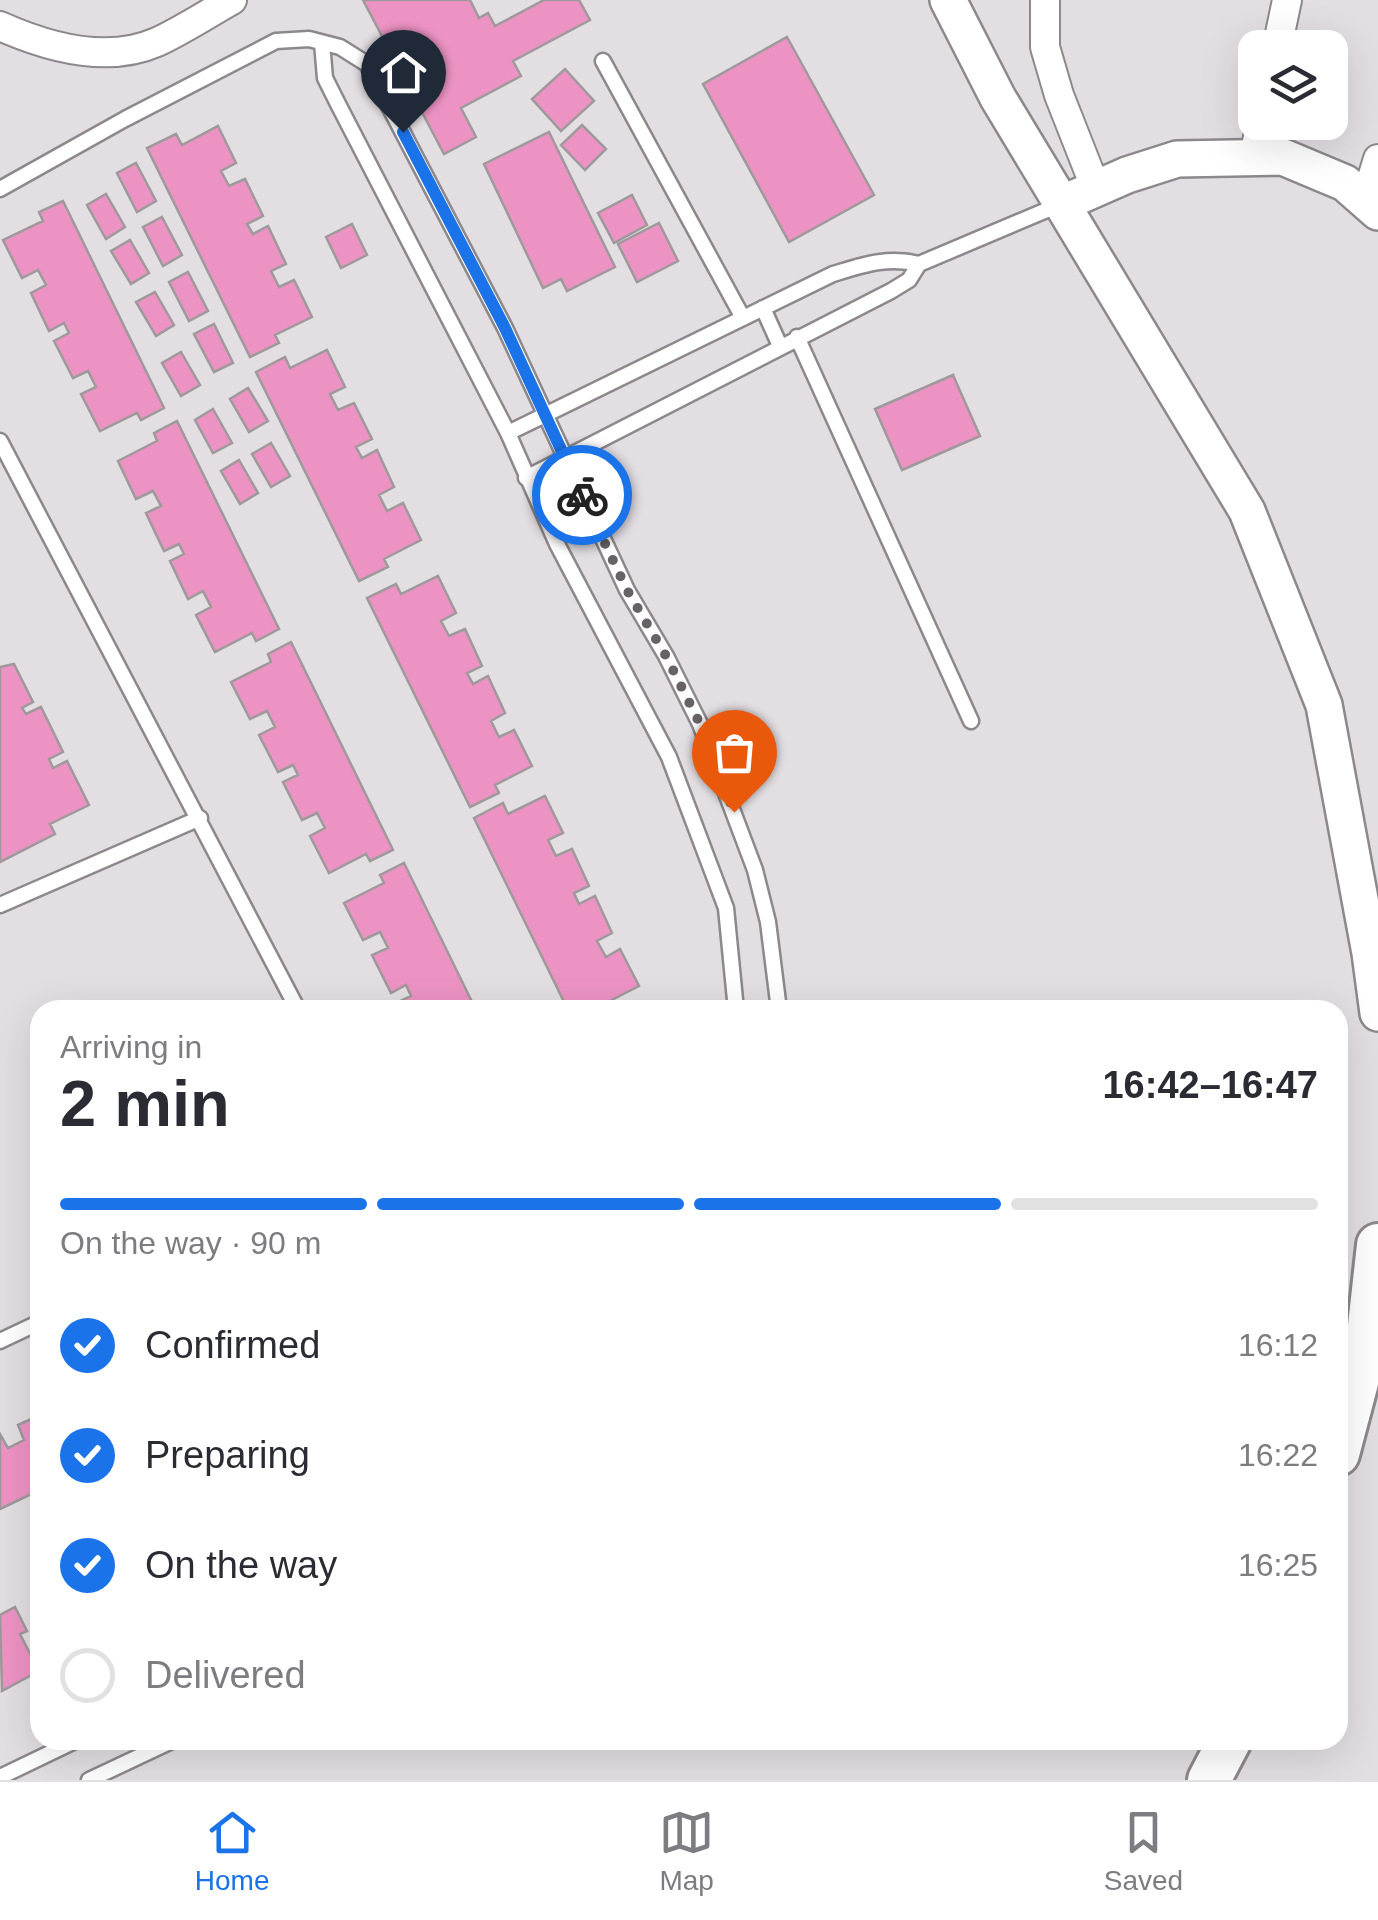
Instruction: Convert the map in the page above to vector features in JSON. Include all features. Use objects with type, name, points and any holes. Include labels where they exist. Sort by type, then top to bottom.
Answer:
[{"type":"main road","points":[[1348,1415],[1366,1344],[1378,1245]]},
{"type":"main road","points":[[1209,1780],[1225,1750]]},
{"type":"street","points":[[0,26],[37,42],[102,53],[154,44],[232,0]]},
{"type":"street","points":[[948,0],[998,98],[1246,511],[1324,705],[1378,1014]]},
{"type":"street","points":[[1045,0],[1045,47],[1059,95],[1096,189]]},
{"type":"street","points":[[1281,30],[1287,0]]},
{"type":"street","points":[[1254,158],[1258,140]]},
{"type":"street","points":[[1062,204],[1177,159],[1282,157],[1345,183],[1372,206]]},
{"type":"street","points":[[1372,206],[1378,159]]},
{"type":"lane","points":[[0,189],[276,41],[294,38],[357,55],[375,74],[546,414],[627,590],[700,724],[755,870],[768,922],[779,1000]]},
{"type":"lane","points":[[322,43],[325,78],[508,433],[526,478],[668,757],[726,908],[735,1000]]},
{"type":"lane","points":[[603,61],[742,318]]},
{"type":"lane","points":[[526,478],[891,291],[909,280],[919,264],[1062,204]]},
{"type":"lane","points":[[508,433],[833,274],[898,258],[919,264]]},
{"type":"lane","points":[[763,308],[780,346]]},
{"type":"lane","points":[[797,337],[971,722]]},
{"type":"lane","points":[[0,441],[293,1000]]},
{"type":"lane","points":[[0,905],[200,818]]},
{"type":"lane","points":[[0,1341],[30,1327]]},
{"type":"lane","points":[[0,1777],[57,1750]]},
{"type":"lane","points":[[90,1780],[153,1750]]},
{"type":"building","points":[[363,0],[470,0],[479,18],[488,13],[495,26],[544,0],[579,0],[590,20],[513,61],[521,76],[461,108],[476,137],[444,154]]},
{"type":"building","points":[[787,37],[874,195],[789,242],[703,84]]},
{"type":"building","points":[[565,69],[594,101],[561,131],[532,99]]},
{"type":"building","points":[[582,125],[606,149],[585,170],[561,145]]},
{"type":"building","points":[[218,126],[236,163],[221,171],[229,186],[245,179],[263,216],[247,224],[253,234],[268,226],[286,264],[271,271],[279,287],[294,280],[312,317],[275,335],[279,343],[250,357],[147,148],[176,134],[182,145]]},
{"type":"building","points":[[549,132],[615,267],[567,291],[561,279],[543,288],[484,164]]},
{"type":"building","points":[[136,163],[156,201],[137,212],[117,173]]},
{"type":"building","points":[[106,194],[125,227],[106,239],[87,205]]},
{"type":"building","points":[[632,195],[647,225],[614,243],[598,213]]},
{"type":"building","points":[[63,201],[164,408],[141,420],[137,413],[100,431],[81,394],[96,387],[88,371],[73,378],[54,341],[69,333],[64,323],[49,331],[31,293],[46,285],[38,270],[22,278],[3,240],[43,221],[39,212]]},
{"type":"building","points":[[162,217],[182,255],[163,266],[143,227]]},
{"type":"building","points":[[659,223],[678,261],[637,282],[618,244]]},
{"type":"building","points":[[352,224],[367,255],[341,268],[326,237]]},
{"type":"building","points":[[130,240],[149,273],[131,284],[111,251]]},
{"type":"building","points":[[188,272],[208,311],[189,321],[169,282]]},
{"type":"building","points":[[155,292],[174,325],[156,336],[136,302]]},
{"type":"building","points":[[214,324],[233,363],[214,372],[194,334]]},
{"type":"building","points":[[327,350],[345,387],[330,394],[338,410],[354,403],[372,439],[356,447],[362,458],[377,450],[394,487],[379,495],[387,511],[403,503],[421,540],[384,559],[388,567],[359,581],[256,372],[285,357],[290,368]]},
{"type":"building","points":[[181,352],[200,385],[181,396],[162,363]]},
{"type":"building","points":[[953,375],[980,436],[902,470],[875,409]]},
{"type":"building","points":[[248,388],[268,421],[249,432],[230,399]]},
{"type":"building","points":[[213,409],[232,443],[213,453],[195,420]]},
{"type":"building","points":[[177,421],[279,629],[256,641],[252,633],[215,652],[196,615],[211,607],[203,591],[188,599],[170,561],[184,554],[179,544],[164,551],[146,513],[161,506],[153,491],[136,499],[118,461],[157,441],[154,433]]},
{"type":"building","points":[[271,443],[290,476],[271,487],[252,454]]},
{"type":"building","points":[[239,460],[258,493],[240,504],[221,471]]},
{"type":"building","points":[[438,576],[456,613],[441,621],[449,636],[465,629],[482,666],[467,673],[473,684],[488,676],[505,713],[491,721],[499,737],[514,730],[532,766],[495,785],[499,793],[470,807],[367,598],[396,584],[401,594]]},
{"type":"building","points":[[291,642],[393,850],[370,861],[366,854],[329,873],[310,836],[325,828],[317,813],[302,820],[283,782],[298,775],[293,765],[278,772],[259,735],[275,727],[267,711],[250,719],[231,682],[271,662],[268,654]]},
{"type":"building","points":[[14,664],[33,702],[22,708],[26,714],[41,707],[63,752],[49,759],[53,768],[67,761],[89,805],[50,824],[55,834],[0,862],[0,667]]},
{"type":"building","points":[[545,796],[563,833],[548,840],[556,856],[572,849],[589,886],[574,893],[579,904],[595,896],[612,933],[597,941],[606,957],[620,949],[639,986],[612,1000],[563,1000],[474,818],[503,803],[508,814]]},
{"type":"building","points":[[404,863],[471,1000],[402,1000],[411,996],[406,985],[391,993],[372,955],[388,948],[380,932],[363,940],[344,903],[384,883],[380,875]]},
{"type":"building","points":[[30,1420],[30,1495],[0,1509],[0,1434],[8,1448],[24,1440],[18,1425]]},
{"type":"building","points":[[15,1607],[27,1631],[20,1634],[30,1653],[30,1676],[2,1691],[0,1615]]},
{"type":"way so far","points":[[582,495],[627,590],[700,724],[734,812]]},
{"type":"route","points":[[403,132],[505,328],[582,495]]}]
